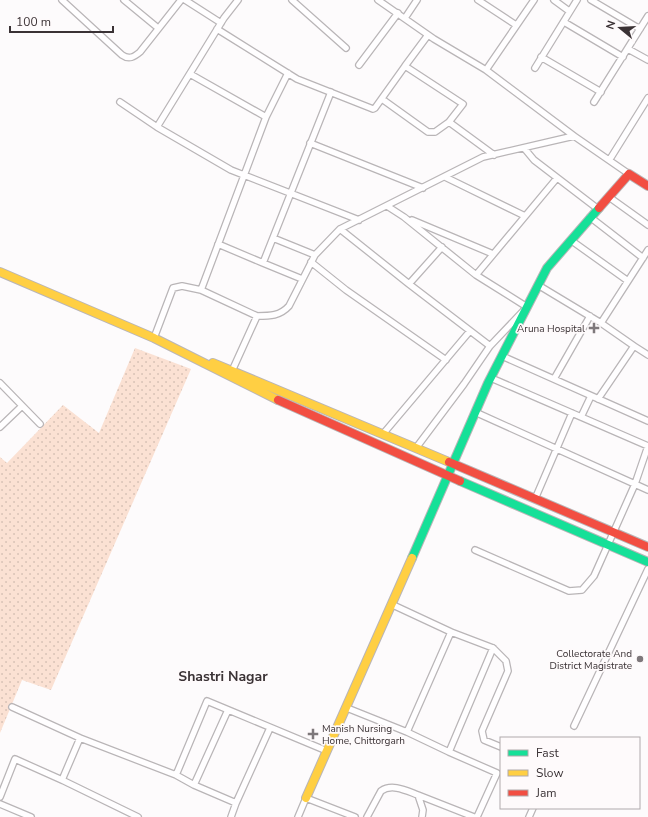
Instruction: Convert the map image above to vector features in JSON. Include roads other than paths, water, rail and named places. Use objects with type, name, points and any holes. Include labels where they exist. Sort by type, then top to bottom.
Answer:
[{"type":"main road","points":[[306,798],[393,605],[452,463],[475,412],[547,268],[629,174],[647,185]]},
{"type":"main road","points":[[1,274],[154,338],[205,363],[383,434],[648,547]]},
{"type":"main road","points":[[231,373],[447,476],[648,562]]},
{"type":"street","points":[[62,0],[125,57],[135,57],[181,0]]},
{"type":"street","points":[[124,0],[158,28]]},
{"type":"street","points":[[185,0],[220,23]]},
{"type":"street","points":[[157,127],[220,23],[238,0]]},
{"type":"street","points":[[292,0],[346,48]]},
{"type":"street","points":[[378,0],[428,35],[486,70],[574,136],[629,174]]},
{"type":"street","points":[[405,18],[417,0]]},
{"type":"street","points":[[478,0],[516,25]]},
{"type":"street","points":[[486,70],[534,0]]},
{"type":"street","points":[[554,0],[570,11]]},
{"type":"street","points":[[535,68],[577,0]]},
{"type":"street","points":[[592,0],[640,29]]},
{"type":"street","points":[[359,65],[398,13]]},
{"type":"street","points":[[594,102],[648,16]]},
{"type":"street","points":[[564,22],[623,57]]},
{"type":"street","points":[[217,29],[297,79],[374,110],[428,35]]},
{"type":"street","points":[[628,49],[648,60]]},
{"type":"street","points":[[542,57],[601,92]]},
{"type":"street","points":[[382,99],[428,132],[435,132],[449,122],[463,104],[405,66]]},
{"type":"street","points":[[201,290],[266,117],[288,73]]},
{"type":"street","points":[[190,74],[266,117]]},
{"type":"street","points":[[263,263],[331,92]]},
{"type":"street","points":[[610,160],[648,98]]},
{"type":"street","points":[[120,102],[157,127],[231,170],[359,220]]},
{"type":"street","points":[[449,122],[494,155]]},
{"type":"street","points":[[154,338],[173,288],[182,286],[201,290],[258,316],[268,316],[283,312],[289,306],[315,255],[340,229],[483,157],[574,136]]},
{"type":"street","points":[[310,143],[424,188]]},
{"type":"street","points":[[524,148],[534,160],[598,209]]},
{"type":"street","points":[[445,177],[525,216]]},
{"type":"street","points":[[476,275],[557,178]]},
{"type":"street","points":[[608,197],[648,226]]},
{"type":"street","points":[[387,206],[404,217],[476,275],[527,307],[490,346],[464,384],[416,448]]},
{"type":"street","points":[[404,217],[494,254]]},
{"type":"street","points":[[590,217],[643,258]]},
{"type":"street","points":[[340,229],[490,346]]},
{"type":"street","points":[[273,238],[315,255]]},
{"type":"street","points":[[572,241],[628,281]]},
{"type":"street","points":[[218,244],[302,279]]},
{"type":"street","points":[[409,284],[442,247]]},
{"type":"street","points":[[601,323],[648,250]]},
{"type":"street","points":[[311,262],[346,290],[446,360]]},
{"type":"street","points":[[538,285],[590,316],[648,355]]},
{"type":"street","points":[[231,373],[258,316]]},
{"type":"street","points":[[554,379],[590,316]]},
{"type":"street","points":[[383,434],[470,331]]},
{"type":"street","points":[[598,399],[634,346]]},
{"type":"street","points":[[502,356],[648,421]]},
{"type":"street","points":[[475,550],[562,588],[576,591],[586,587],[594,576],[614,532],[635,484],[648,446],[491,378]]},
{"type":"street","points":[[0,384],[40,424]]},
{"type":"street","points":[[581,417],[591,396]]},
{"type":"street","points":[[0,427],[22,406]]},
{"type":"street","points":[[475,412],[648,490]]},
{"type":"street","points":[[535,499],[572,413]]},
{"type":"street","points":[[574,726],[648,570]]},
{"type":"street","points":[[393,605],[451,632],[493,648],[506,661],[508,671],[482,735],[484,740],[500,747]]},
{"type":"street","points":[[407,732],[451,632]]},
{"type":"street","points":[[449,752],[493,648]]},
{"type":"street","points":[[176,775],[207,701],[327,751]]},
{"type":"street","points":[[12,707],[80,738],[176,775],[194,785],[236,803]]},
{"type":"street","points":[[347,708],[407,732],[499,774],[476,817],[395,787],[385,788],[375,799],[367,817]]},
{"type":"street","points":[[194,785],[228,710]]},
{"type":"street","points":[[231,817],[270,728]]},
{"type":"street","points":[[62,780],[80,738]]},
{"type":"street","points":[[0,796],[15,759],[138,817]]},
{"type":"street","points":[[418,795],[423,810],[422,817]]},
{"type":"street","points":[[298,817],[306,798],[355,817]]},
{"type":"street","points":[[0,804],[31,817]]},
{"type":"place","name":"Aruna Hospital","points":[[594,328]]},
{"type":"place","name":"Collectorate And District Magistrate","points":[[640,659]]},
{"type":"place","name":"Manish Nursing Home, Chittorgarh","points":[[313,734]]},
{"type":"district","name":"Shastri Nagar","points":[[223,676]]}]
